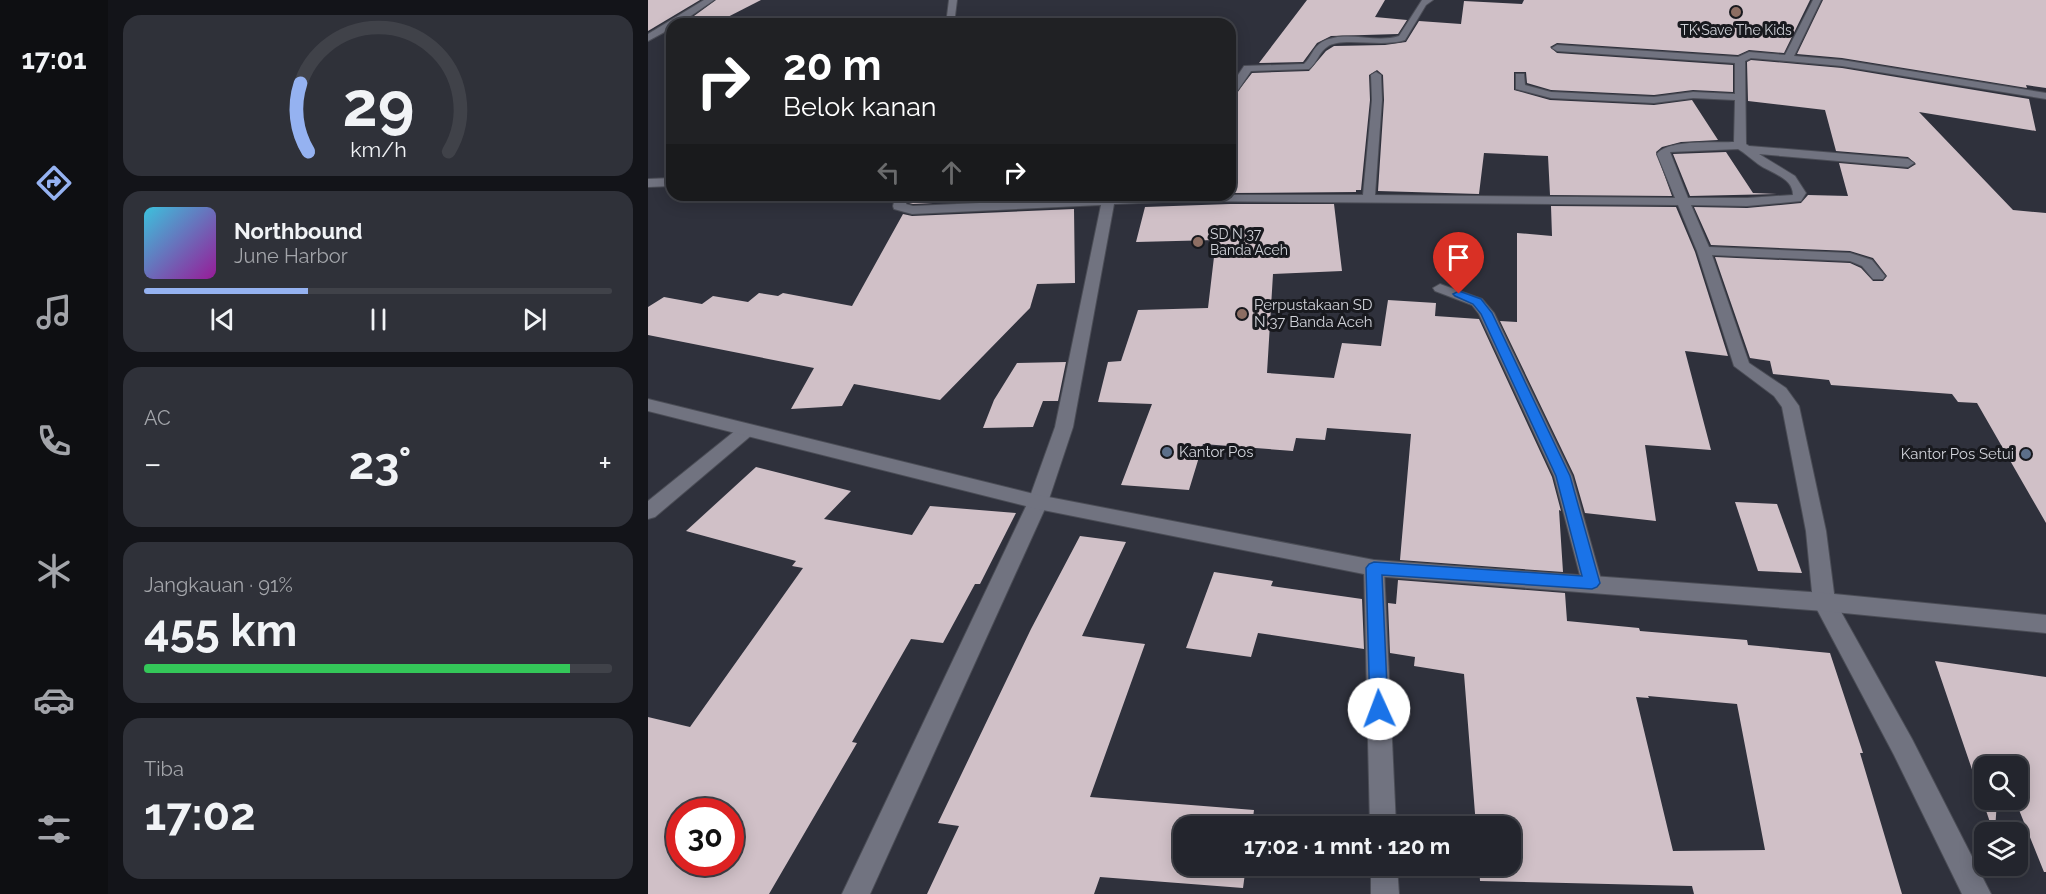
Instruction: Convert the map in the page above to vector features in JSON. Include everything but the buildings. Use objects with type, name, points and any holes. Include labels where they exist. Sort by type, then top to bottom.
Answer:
[{"type":"street","points":[[682,18],[710,0]]},
{"type":"street","points":[[951,18],[953,0]]},
{"type":"street","points":[[1236,85],[1248,68],[1306,67],[1313,62],[1319,48],[1326,43],[1344,40],[1392,41],[1402,38],[1423,3],[1429,0]]},
{"type":"street","points":[[1789,57],[1816,0]]},
{"type":"street","points":[[648,38],[666,28]]},
{"type":"street","points":[[1557,48],[1740,60],[1749,54],[1789,57],[2046,96]]},
{"type":"street","points":[[1740,60],[1743,147]]},
{"type":"street","points":[[1369,197],[1377,100],[1376,75]]},
{"type":"street","points":[[1520,76],[1520,87],[1551,95],[1654,100],[1693,95],[1740,96]]},
{"type":"street","points":[[1236,196],[1747,202],[1786,201],[1797,198],[1800,193],[1799,186],[1789,176],[1743,147]]},
{"type":"street","points":[[1908,163],[1743,147],[1666,150],[1663,154],[1704,251],[1742,366],[1780,392],[1790,406],[1816,531],[1824,602],[1903,747],[1977,894]]},
{"type":"street","points":[[648,183],[666,182]]},
{"type":"street","points":[[856,894],[1038,502],[1064,427],[1108,201],[912,210],[899,206],[900,201]]},
{"type":"street","points":[[1704,251],[1850,257],[1863,259],[1878,276]]},
{"type":"street","points":[[1440,288],[1477,302],[1486,313],[1563,476],[1592,583]]},
{"type":"street","points":[[648,405],[1038,502],[1374,568],[1824,602],[2046,624]]},
{"type":"street","points":[[648,512],[747,430]]},
{"type":"street","points":[[1374,568],[1383,816]]},
{"type":"street","points":[[1384,876],[1385,894]]},
{"type":"place","name":"TK Save The Kids","points":[[1736,12]]},
{"type":"place","name":"SD N 37 Banda Aceh","points":[[1198,242]]},
{"type":"place","name":"Perpustakaan SD N 37 Banda Aceh","points":[[1242,314]]},
{"type":"place","name":"Kantor Pos","points":[[1167,452]]},
{"type":"place","name":"Kantor Pos Setui","points":[[2026,454]]},
{"type":"route","points":[[1379,709],[1374,568],[1592,583],[1563,476],[1486,313],[1477,302],[1459,294]]}]
